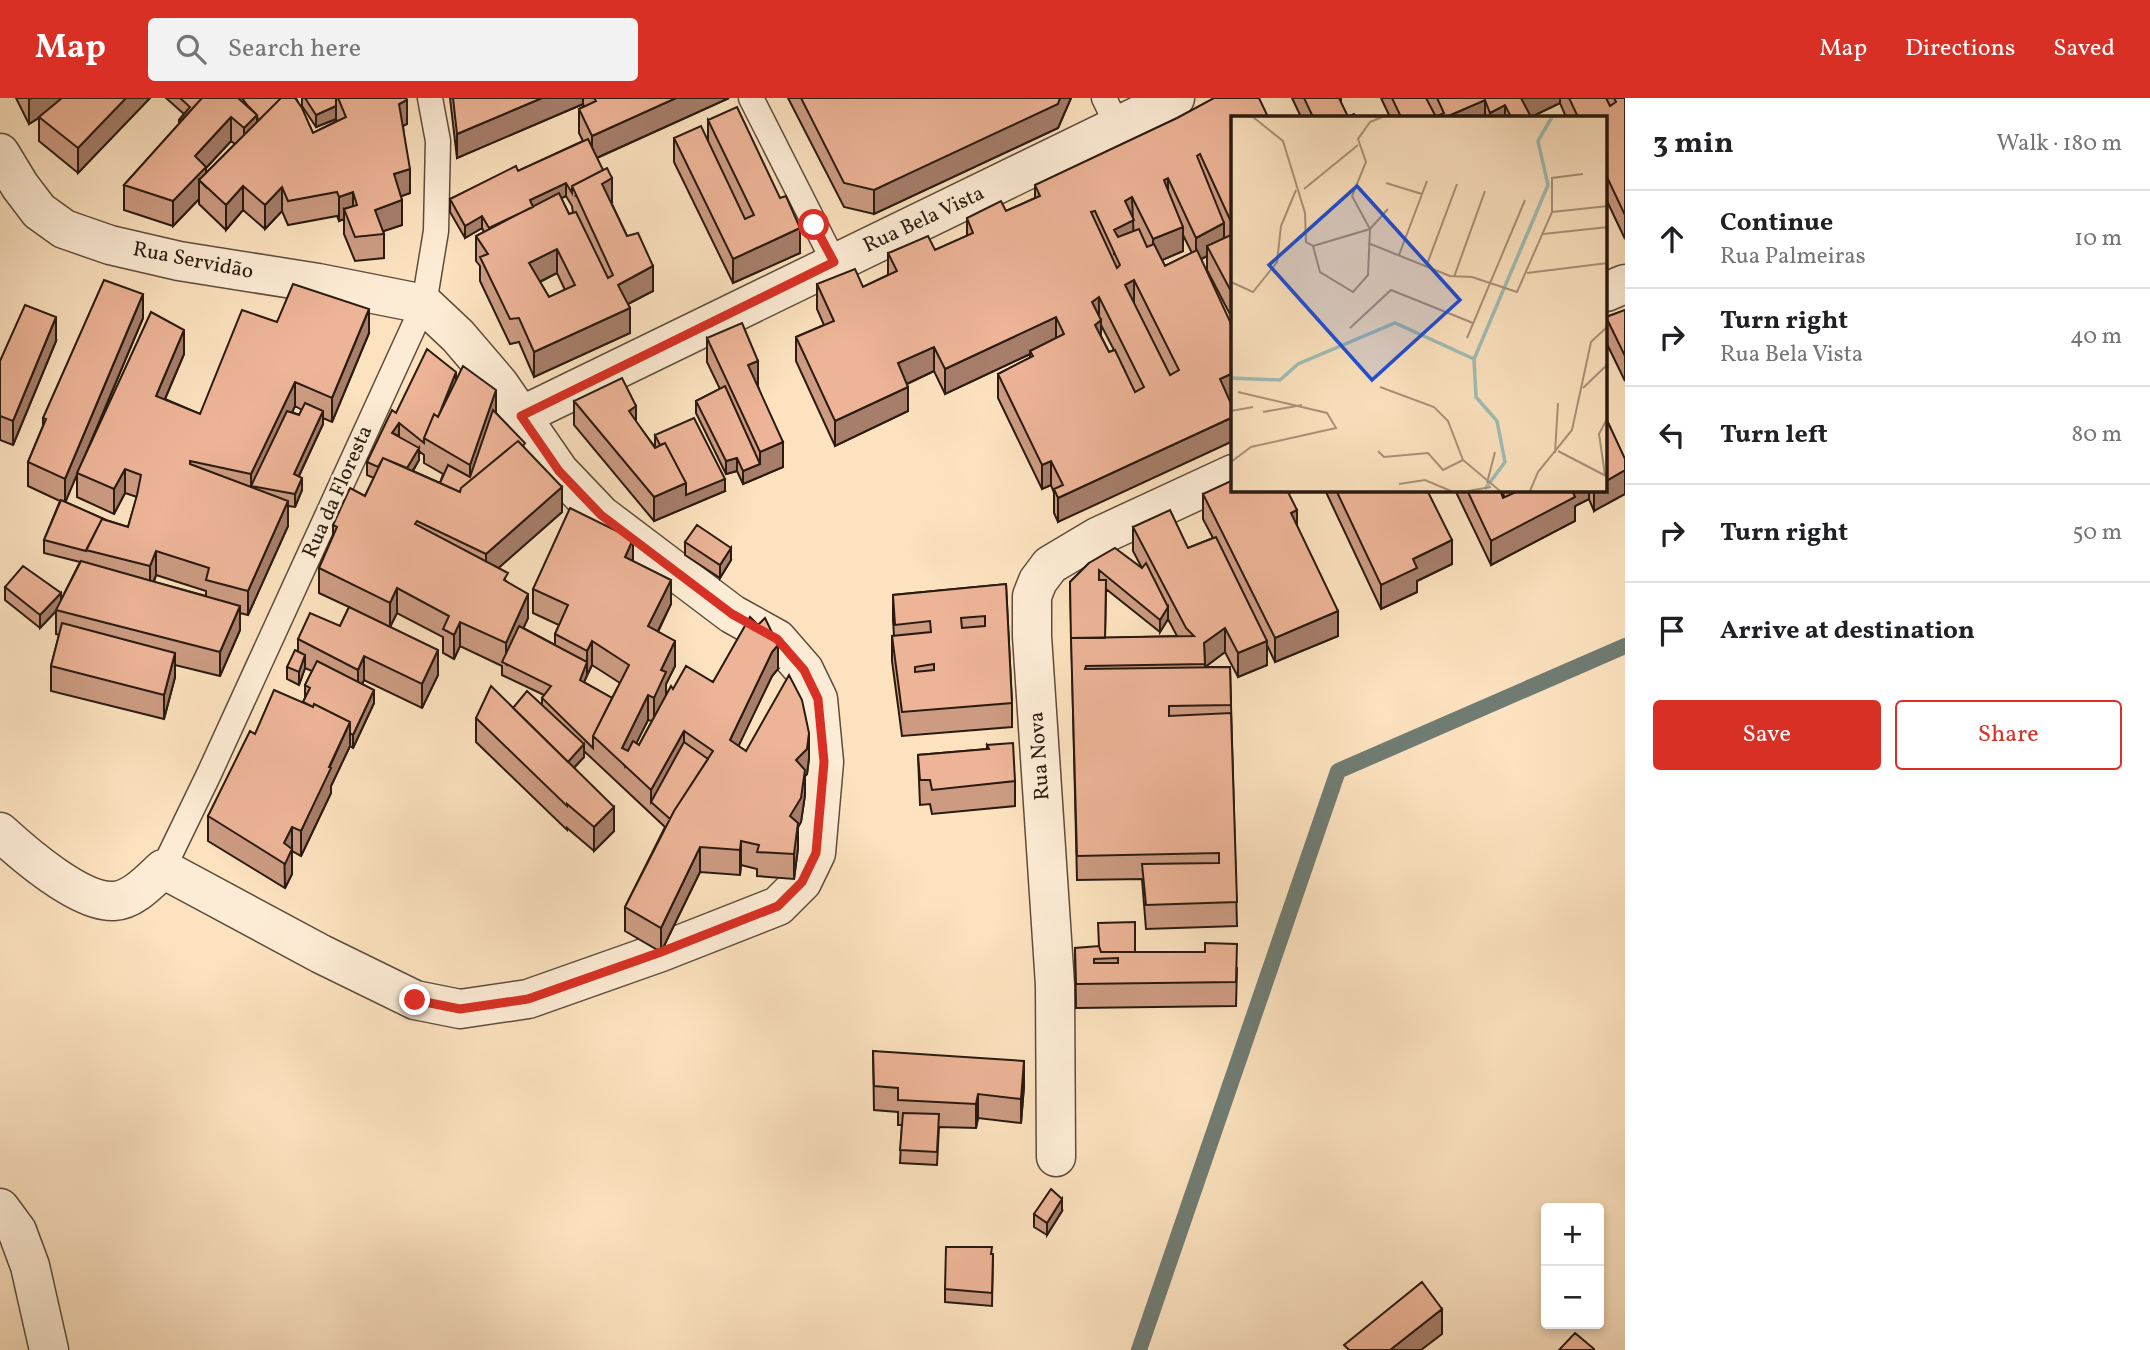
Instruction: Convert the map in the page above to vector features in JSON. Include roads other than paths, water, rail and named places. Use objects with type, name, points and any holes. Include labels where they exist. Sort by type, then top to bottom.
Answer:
[{"type":"street","name":"Rua Bela Vista","points":[[521,416],[834,262],[967,201],[1111,112],[1175,98]]},
{"type":"street","name":"Rua Servidão","points":[[0,153],[39,211],[64,229],[110,246],[179,261],[424,304]]},
{"type":"street","points":[[1608,291],[1625,284]]},
{"type":"street","points":[[0,832],[50,874],[101,900],[117,901],[137,892],[163,869],[321,954],[415,1000],[460,1009],[528,999],[661,952],[778,906],[802,882],[816,853],[824,762],[818,699],[804,670],[777,639],[732,614],[601,515],[559,471],[499,384],[458,336],[424,304]]},
{"type":"street","name":"Rua Nova","points":[[1056,1157],[1055,985],[1032,636],[1032,596],[1050,565],[1097,537],[1231,475]]},
{"type":"street","points":[[0,1208],[17,1231],[30,1266],[49,1350]]},
{"type":"lane","name":"Rua da Floresta","points":[[163,869],[424,304],[436,231],[438,141],[430,98]]},
{"type":"lane","points":[[751,98],[834,262]]},
{"type":"waterway","points":[[1139,1350],[1338,771],[1625,646]]}]
